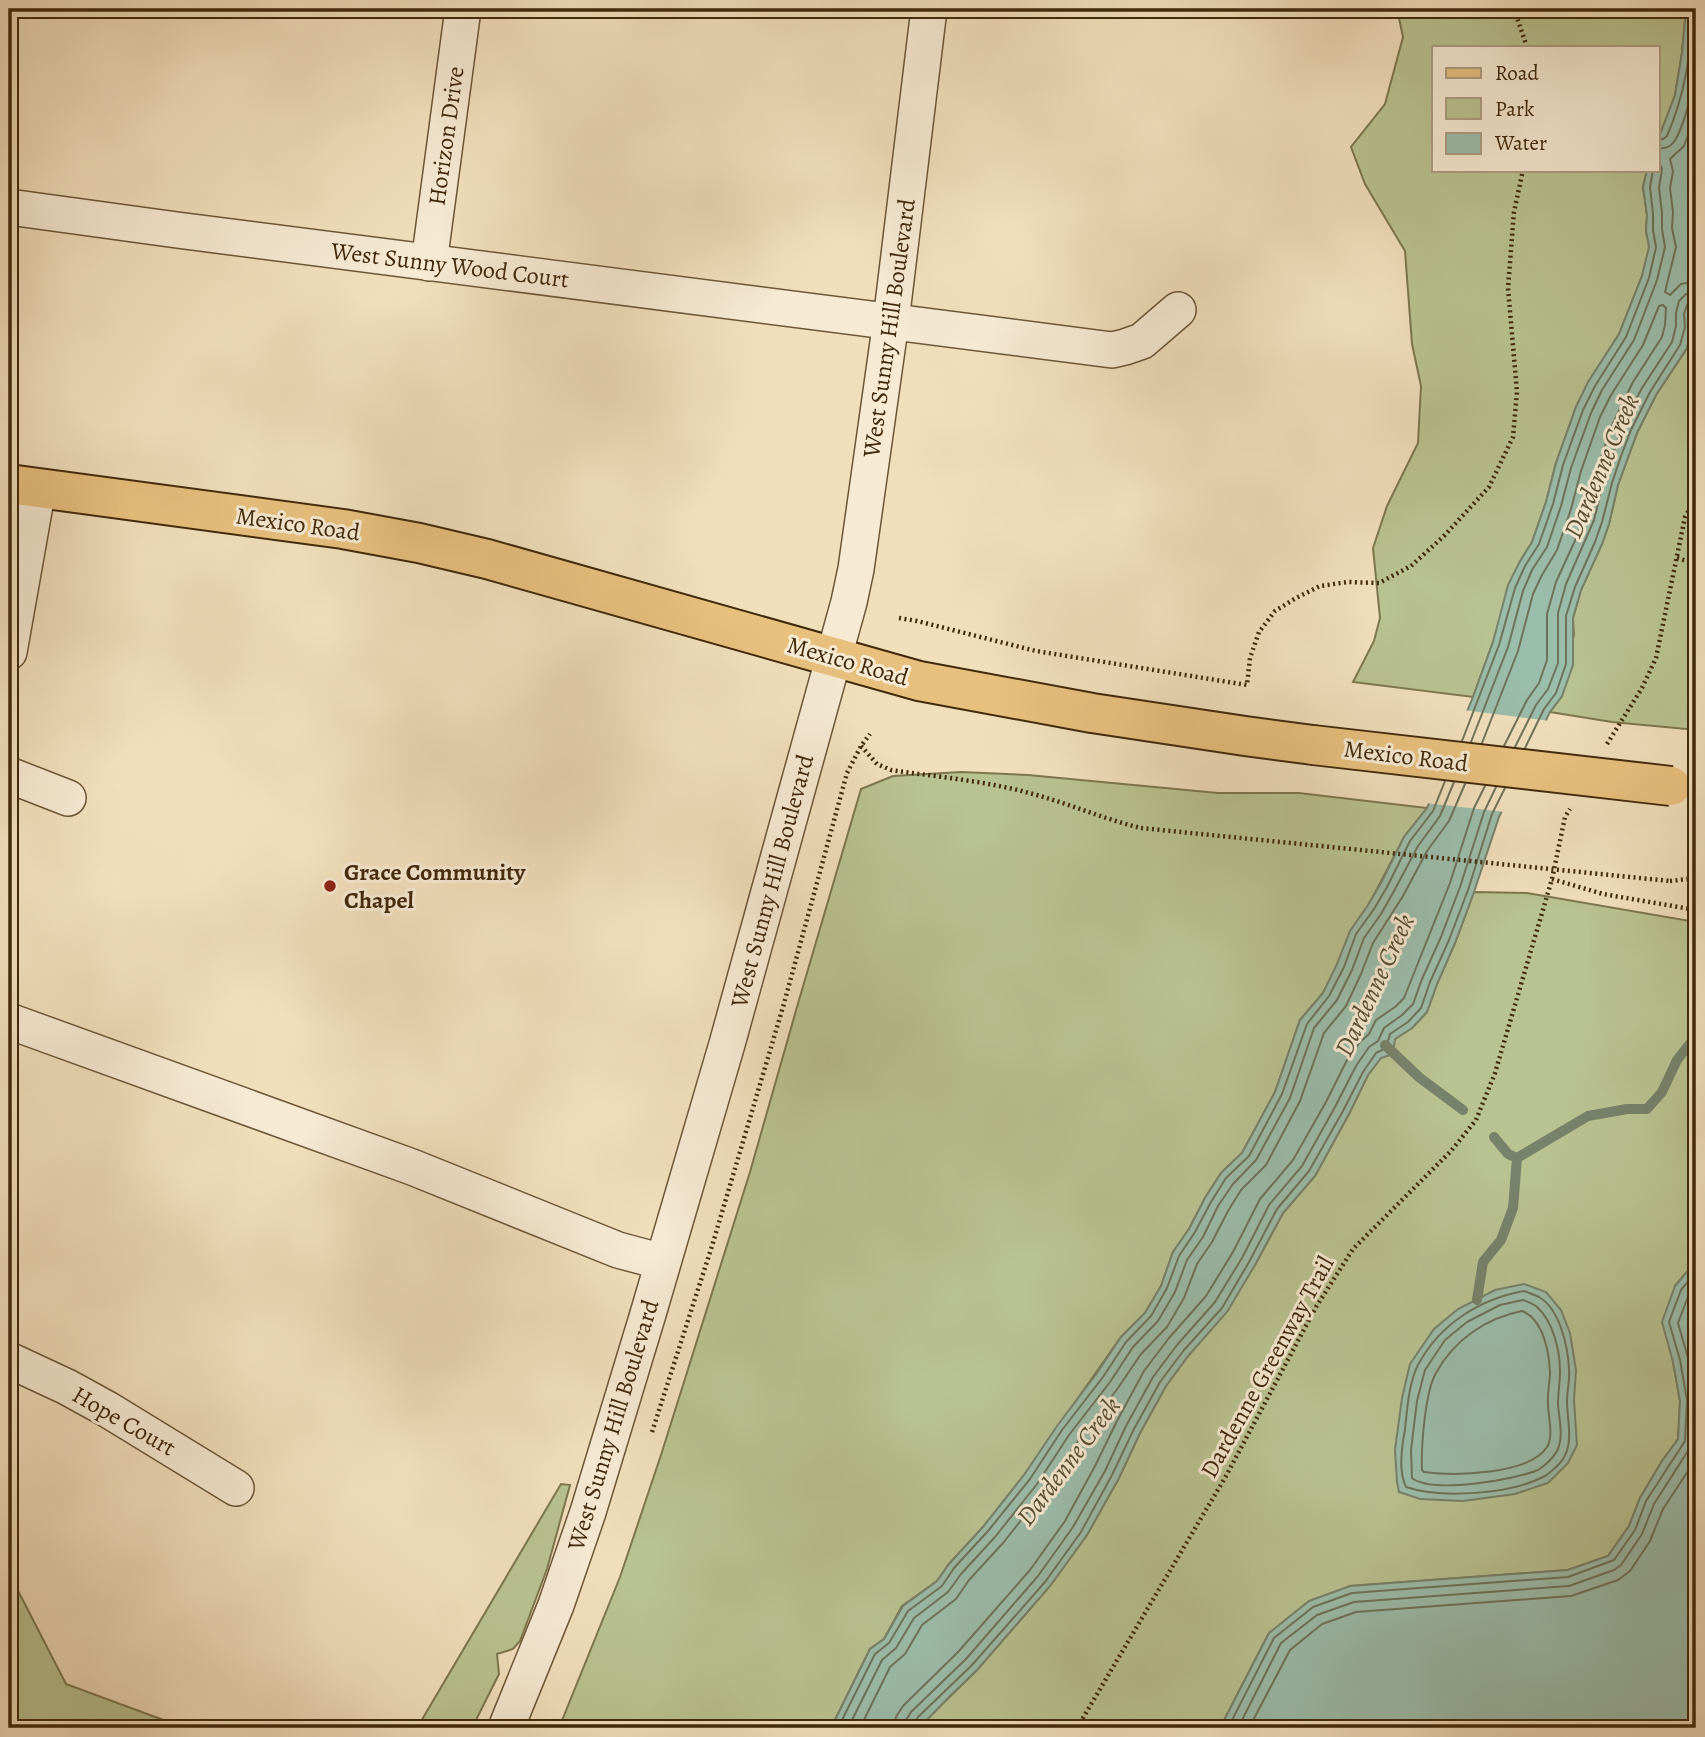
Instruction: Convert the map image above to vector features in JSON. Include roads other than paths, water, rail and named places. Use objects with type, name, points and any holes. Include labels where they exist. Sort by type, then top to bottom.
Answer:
[{"type":"main road","name":"Mexico Road","points":[[24,486],[343,529],[419,543],[500,562],[919,681],[972,691],[1104,715],[1245,736],[1683,788]]},
{"type":"street","name":"Horizon Drive","points":[[429,263],[463,9]]},
{"type":"street","name":"West Sunny Hill Boulevard","points":[[506,1728],[556,1605],[587,1512],[727,1044],[835,657],[856,569],[891,321],[929,9]]},
{"type":"street","name":"West Sunny Wood Court","points":[[9,207],[1112,350],[1142,341],[1178,310]]},
{"type":"street","points":[[9,652],[24,486]]},
{"type":"street","points":[[9,775],[68,798]]},
{"type":"street","points":[[9,1021],[412,1167],[618,1250],[663,1262]]},
{"type":"street","name":"Hope Court","points":[[9,1360],[107,1409],[236,1488]]},
{"type":"water","name":"Dardenne Creek","points":[[1686,9],[1696,9],[1696,296],[1687,348],[1656,395],[1637,433],[1618,485],[1609,524],[1581,590],[1573,618],[1573,665],[1562,696],[1550,712],[1499,817],[1474,892],[1427,1012],[1412,1028],[1395,1039],[1393,1054],[1381,1058],[1368,1075],[1315,1176],[1283,1213],[1227,1312],[1166,1386],[1087,1535],[1050,1586],[977,1670],[919,1728],[831,1728],[870,1649],[884,1639],[903,1606],[937,1581],[983,1527],[1024,1475],[1121,1337],[1145,1313],[1161,1286],[1173,1252],[1221,1173],[1242,1153],[1275,1092],[1300,1020],[1323,993],[1350,931],[1381,883],[1404,837],[1427,808],[1493,642],[1508,585],[1532,542],[1576,407],[1588,382],[1619,334],[1642,276],[1649,247],[1643,187],[1647,172],[1660,172],[1660,135],[1675,95]]},
{"type":"water","points":[[1696,1261],[1696,1728],[1220,1728],[1269,1633],[1309,1601],[1350,1586],[1568,1570],[1608,1556],[1629,1526],[1640,1498],[1678,1439],[1680,1401],[1662,1322],[1675,1286]]},
{"type":"water","points":[[1524,1284],[1546,1292],[1561,1310],[1570,1333],[1576,1370],[1574,1400],[1577,1445],[1568,1463],[1548,1483],[1515,1494],[1463,1501],[1420,1499],[1399,1492],[1395,1450],[1410,1364],[1434,1329],[1458,1309],[1495,1290]]},
{"type":"waterway","points":[[1494,1137],[1508,1154],[1517,1158],[1588,1116],[1627,1109],[1647,1109],[1662,1092],[1677,1060],[1696,1036]]},
{"type":"waterway","points":[[1385,1045],[1420,1078],[1463,1110]]},
{"type":"waterway","points":[[1477,1300],[1483,1262],[1501,1240],[1513,1208],[1517,1158]]},
{"type":"place","name":"Grace Community Chapel","points":[[330,886]]}]
